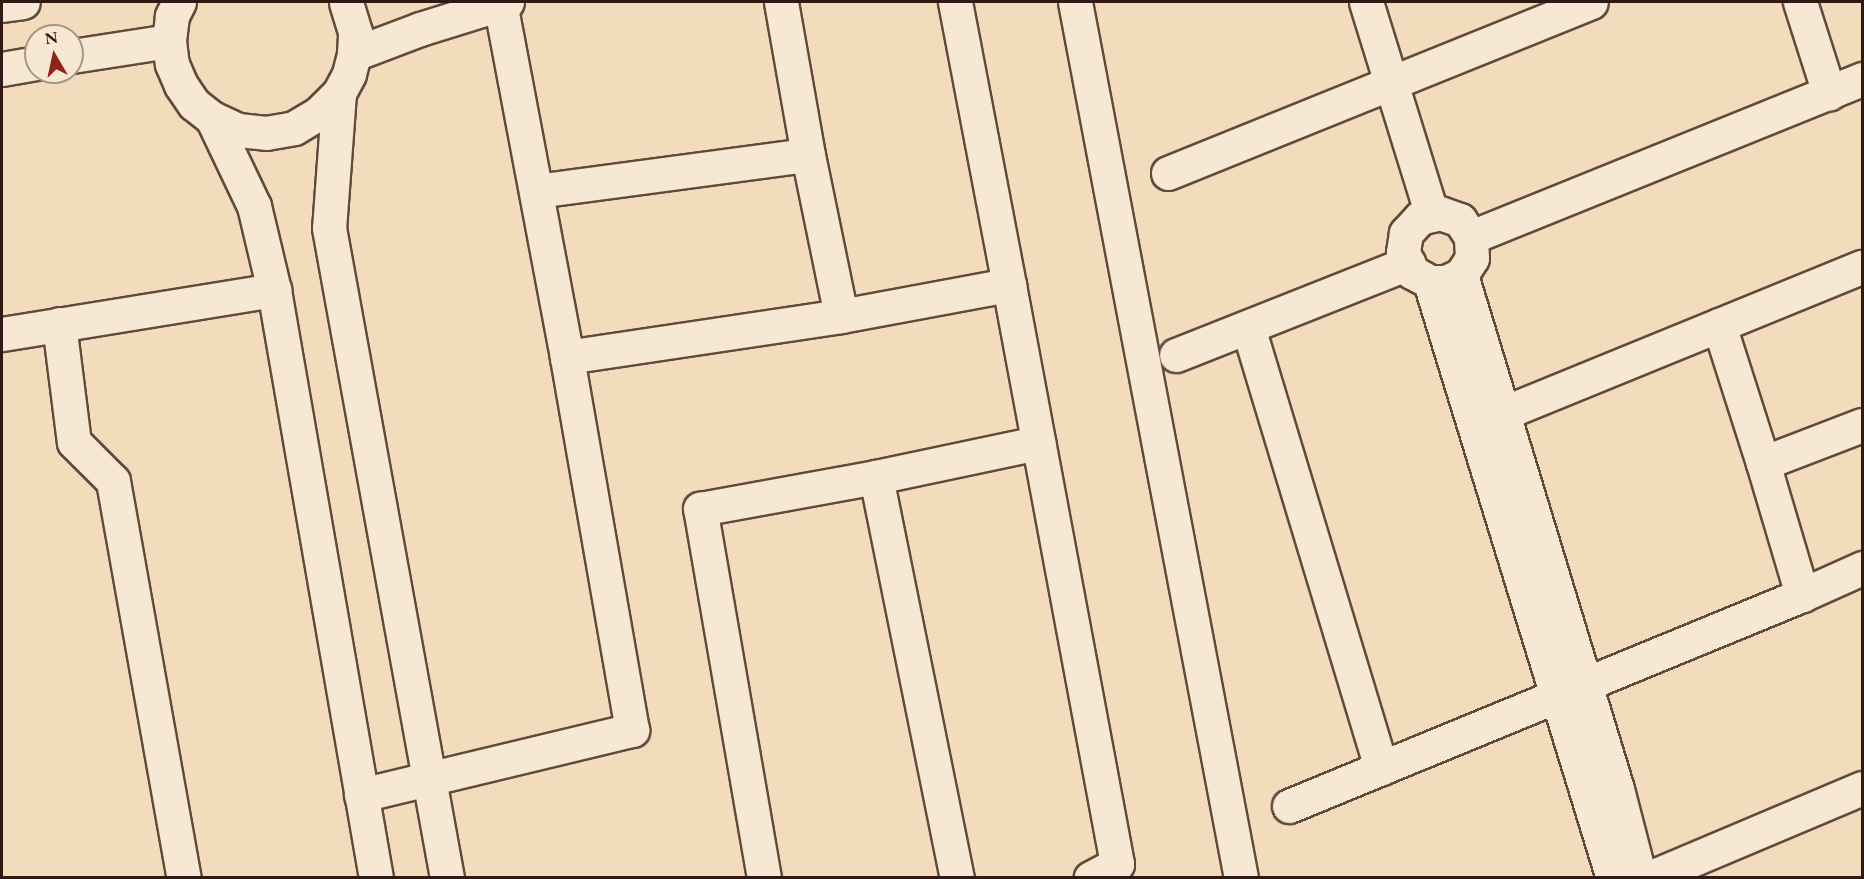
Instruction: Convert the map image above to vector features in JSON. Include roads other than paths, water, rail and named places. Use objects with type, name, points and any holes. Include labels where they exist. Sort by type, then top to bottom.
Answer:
[{"type":"street","points":[[2,5],[23,2]]},
{"type":"street","points":[[179,2],[172,16],[169,41],[172,64],[181,85],[194,104],[212,118],[238,130],[266,133],[294,128],[319,113],[339,93],[348,75],[354,54],[355,32],[346,2]]},
{"type":"street","points":[[781,2],[808,155],[841,316]]},
{"type":"street","points":[[955,2],[1117,864],[1091,878]]},
{"type":"street","points":[[1075,2],[1241,878]]},
{"type":"street","points":[[1365,2],[1432,215]]},
{"type":"street","points":[[1167,173],[1591,2]]},
{"type":"street","points":[[1800,2],[1829,93]]},
{"type":"street","points":[[354,54],[420,29],[504,3],[633,730],[361,795]]},
{"type":"street","points":[[84,54],[169,41]]},
{"type":"street","points":[[2,69],[24,65]]},
{"type":"street","points":[[1472,237],[1863,79]]},
{"type":"street","points":[[339,93],[329,228],[447,878]]},
{"type":"street","points":[[212,118],[254,206],[274,290],[376,878]]},
{"type":"street","points":[[537,191],[808,155]]},
{"type":"street","points":[[1176,355],[1248,327],[1419,273],[1446,282],[1461,275],[1472,258],[1472,237],[1460,220],[1440,213],[1420,218],[1406,233],[1403,253],[1419,273],[1488,419]]},
{"type":"street","points":[[1488,419],[1863,267]]},
{"type":"street","points":[[1461,275],[1488,419],[1572,690],[1640,878]]},
{"type":"street","points":[[567,357],[841,316],[1009,285]]},
{"type":"street","points":[[2,334],[274,290]]},
{"type":"street","points":[[58,324],[74,442],[113,481],[184,878]]},
{"type":"street","points":[[1719,325],[1802,595]]},
{"type":"street","points":[[1248,327],[1381,768]]},
{"type":"street","points":[[1763,463],[1863,424]]},
{"type":"street","points":[[764,878],[700,509],[876,477],[1038,443]]},
{"type":"street","points":[[876,477],[957,878]]},
{"type":"street","points":[[1289,806],[1863,568]]},
{"type":"street","points":[[1572,690],[1613,878]]},
{"type":"street","points":[[1648,878],[1863,788]]}]
